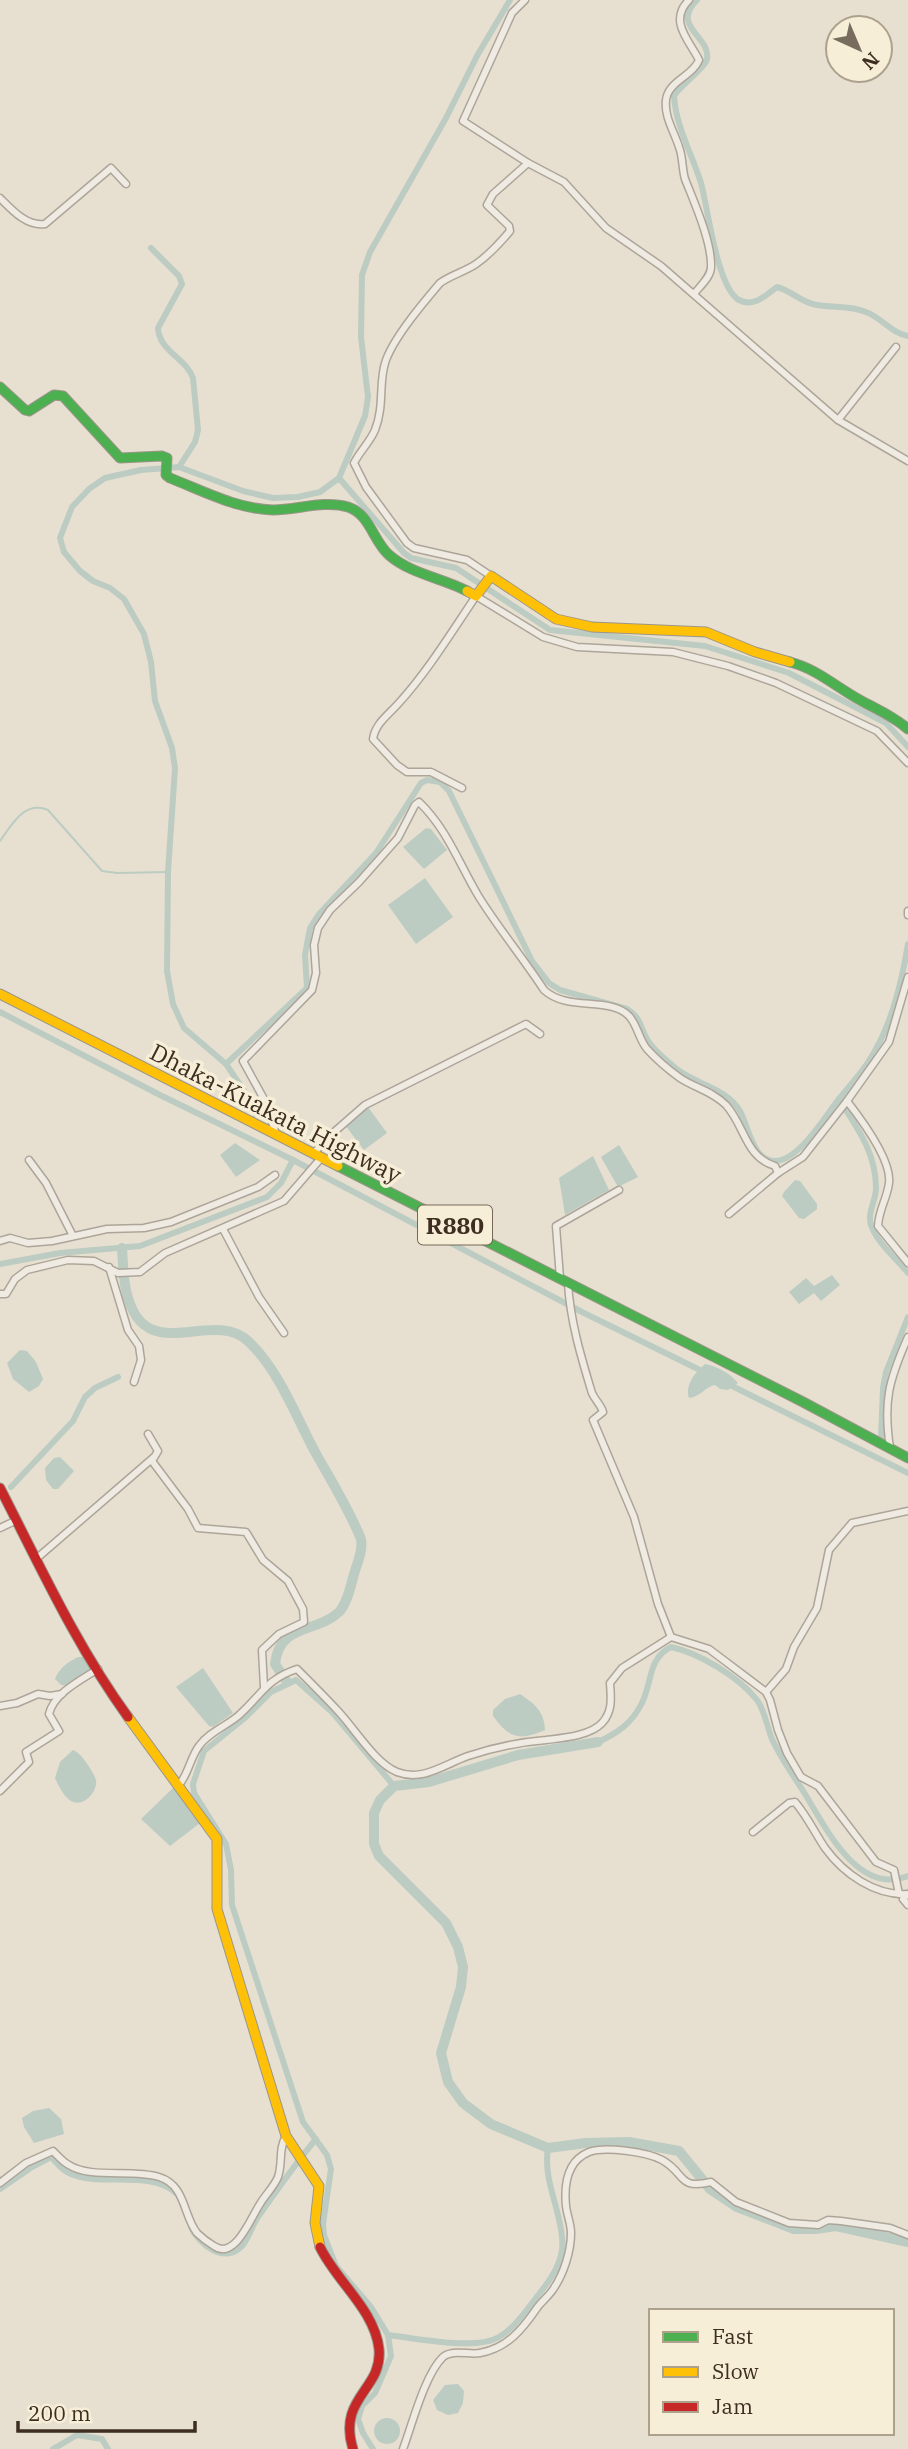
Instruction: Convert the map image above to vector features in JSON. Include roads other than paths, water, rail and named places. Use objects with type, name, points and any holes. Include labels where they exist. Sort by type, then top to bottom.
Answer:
[{"type":"street","points":[[525,0],[512,13],[463,121],[528,163],[564,181],[606,228],[661,266],[838,420],[908,461]]},
{"type":"street","points":[[689,0],[681,10],[680,26],[699,60],[688,75],[673,86],[666,100],[668,122],[681,151],[685,178],[701,218],[711,266],[710,274],[694,294]]},
{"type":"street","points":[[528,163],[493,194],[488,205],[509,226],[510,231],[479,262],[440,283],[386,360],[379,420],[373,435],[354,463],[366,487],[407,543],[414,548],[467,560],[488,579],[556,619],[592,626],[706,632],[755,652],[792,660],[808,667],[860,700],[892,715],[908,729]]},
{"type":"street","points":[[0,198],[15,213],[37,225],[45,223],[111,168],[126,184]]},
{"type":"street","points":[[838,420],[896,347]]},
{"type":"street","points":[[0,387],[8,391],[25,411],[54,395],[63,396],[120,458],[156,455],[167,458],[166,475],[195,488],[260,509],[290,510],[333,505],[351,508],[364,518],[384,549],[397,561],[428,576],[460,585],[543,637],[577,647],[673,652],[728,666],[776,683],[877,731],[908,763]]},
{"type":"street","points":[[462,788],[431,772],[407,772],[373,739],[377,726],[429,666],[488,579]]},
{"type":"street","points":[[276,1133],[265,1101],[243,1061],[312,990],[316,973],[316,937],[325,917],[398,838],[419,802],[454,848],[479,897],[544,990],[569,1003],[611,1007],[627,1014],[634,1022],[645,1047],[680,1078],[709,1091],[723,1103],[735,1118],[750,1148],[764,1162],[775,1166],[778,1173]]},
{"type":"street","points":[[729,1214],[778,1173],[803,1157],[847,1101],[888,1042],[908,977]]},
{"type":"street","name":"Dhaka-Kuakata Highway","points":[[0,994],[908,1458]]},
{"type":"street","points":[[0,1294],[6,1294],[15,1279],[27,1270],[43,1265],[81,1260],[94,1261],[118,1273],[140,1272],[165,1253],[285,1201],[333,1133],[365,1105],[526,1024],[540,1034]]},
{"type":"street","points":[[847,1101],[886,1164],[889,1184],[881,1205],[878,1226],[908,1263]]},
{"type":"street","points":[[29,1160],[46,1183],[73,1236]]},
{"type":"street","points":[[0,1241],[10,1238],[28,1242],[107,1229],[144,1228],[171,1222],[258,1187],[275,1175]]},
{"type":"street","points":[[619,1190],[556,1226],[569,1306],[593,1396],[603,1412],[593,1420],[634,1517],[671,1637]]},
{"type":"street","points":[[222,1229],[259,1297],[284,1333]]},
{"type":"street","points":[[109,1267],[128,1330],[139,1346],[141,1360],[134,1382]]},
{"type":"street","points":[[890,1448],[886,1413],[889,1382],[908,1337]]},
{"type":"street","points":[[36,1559],[153,1458],[158,1451],[148,1434]]},
{"type":"street","points":[[153,1458],[152,1461],[160,1474],[188,1508],[198,1528],[246,1532],[263,1560],[288,1581],[303,1609],[304,1622],[279,1634],[262,1650],[264,1687]]},
{"type":"street","points":[[0,1488],[62,1609],[110,1692],[217,1839],[217,1909],[288,2140],[319,2186],[315,2228],[320,2248],[362,2311],[374,2332],[379,2351],[374,2372],[350,2414],[347,2437],[353,2449]]},
{"type":"street","points":[[766,1692],[786,1669],[794,1647],[817,1608],[829,1550],[852,1523],[908,1511]]},
{"type":"street","points":[[0,1528],[17,1520]]},
{"type":"street","points":[[180,1785],[187,1776],[199,1746],[240,1714],[264,1687],[285,1673],[298,1669],[337,1709],[383,1765],[409,1775],[430,1772],[466,1756],[561,1738],[601,1725],[612,1706],[610,1683],[622,1668],[671,1637],[709,1649],[766,1692],[787,1753],[801,1777],[818,1786],[876,1862],[894,1870],[899,1894]]},
{"type":"street","points":[[0,1791],[29,1762],[26,1752],[59,1731],[49,1714],[62,1694],[98,1669]]},
{"type":"street","points":[[0,1706],[17,1703],[38,1694],[62,1694]]},
{"type":"street","points":[[753,1832],[789,1803],[795,1802],[827,1851],[849,1872],[877,1891],[908,1894]]},
{"type":"street","points":[[908,1894],[903,1899],[908,1905]]},
{"type":"street","points":[[0,2183],[26,2163],[53,2151],[70,2166],[86,2171],[131,2172],[159,2177],[178,2191],[196,2232],[217,2249],[223,2250],[241,2238],[277,2179],[281,2143],[288,2140]]},
{"type":"street","points":[[402,2449],[428,2382],[443,2357],[450,2353],[485,2351],[510,2340],[554,2290],[565,2268],[571,2233],[566,2206],[566,2179],[573,2164],[592,2151],[631,2152],[661,2159],[687,2183],[695,2186],[711,2182],[736,2202],[789,2222],[818,2225],[828,2220],[841,2221],[890,2228],[908,2235]]},
{"type":"waterway","points":[[339,478],[365,416],[368,397],[361,337],[362,275],[370,252],[510,0]]},
{"type":"waterway","points":[[697,0],[690,9],[689,24],[707,51],[707,59],[674,96],[675,107],[701,183],[719,264],[731,293],[744,302],[755,302],[777,287],[812,304],[854,308],[866,312],[908,336]]},
{"type":"waterway","points":[[151,248],[179,276],[182,284],[158,328],[163,343],[185,365],[193,378],[198,430],[195,442],[179,467]]},
{"type":"waterway","points":[[255,1114],[249,1098],[226,1064],[184,1028],[173,1004],[167,971],[168,872],[175,768],[172,748],[155,701],[151,662],[144,634],[124,599],[80,571],[64,552],[60,538],[72,507],[89,489],[105,478],[141,470],[179,467],[243,491],[273,498],[298,497],[320,492],[339,478],[404,553],[411,558],[456,568],[550,630],[705,646],[789,673],[886,723],[908,747]]},
{"type":"waterway","points":[[226,1064],[307,988],[305,955],[310,928],[319,914],[376,853],[421,783],[427,780],[440,782],[449,791],[532,961],[549,983],[560,990],[627,1009],[632,1013],[650,1043],[665,1060],[734,1103],[761,1156],[775,1161],[793,1154],[811,1136],[839,1099]]},
{"type":"waterway","points":[[0,841],[20,815],[32,808],[40,808],[48,810],[102,871],[168,872]]},
{"type":"waterway","points":[[908,944],[898,991],[883,1036],[867,1064],[839,1099],[859,1130],[873,1163],[876,1188],[870,1216],[871,1225],[882,1244],[908,1273]]},
{"type":"waterway","points":[[0,1012],[293,1160],[582,1312],[706,1373]]},
{"type":"waterway","points":[[0,1264],[60,1253],[140,1246],[267,1197],[281,1183],[293,1160]]},
{"type":"waterway","points":[[122,1248],[126,1290],[135,1314],[147,1327],[162,1332],[233,1332],[259,1352],[285,1392],[361,1539],[360,1555],[342,1608],[330,1619],[291,1635],[278,1651],[275,1664],[287,1682]]},
{"type":"waterway","points":[[881,1438],[886,1372],[908,1317]]},
{"type":"waterway","points":[[11,1487],[73,1421],[85,1397],[95,1388],[118,1377]]},
{"type":"waterway","points":[[728,1384],[908,1473]]},
{"type":"waterway","points":[[598,1742],[618,1731],[634,1716],[642,1703],[654,1664],[664,1652],[671,1647],[694,1655],[718,1667],[757,1700],[779,1754],[846,1855],[859,1868],[874,1876],[890,1880],[908,1876]]},
{"type":"waterway","points":[[394,1786],[333,1713],[296,1680],[271,1692],[246,1717],[204,1751],[193,1784],[194,1793],[226,1844],[231,1870],[232,1905],[303,2122],[327,2155],[331,2169],[323,2224],[324,2235],[336,2266],[371,2307],[388,2335],[476,2343],[499,2337],[520,2318],[553,2275],[562,2253],[560,2225],[549,2182],[548,2148]]},
{"type":"waterway","points":[[598,1742],[518,1755],[429,1782],[394,1786],[380,1800],[374,1813],[374,1844],[379,1856],[446,1923],[458,1947],[463,1967],[461,1987],[441,2053],[448,2082],[463,2103],[491,2124],[548,2148],[586,2143],[629,2142],[679,2151],[710,2189],[737,2207],[794,2229],[836,2226],[908,2242]]},
{"type":"waterway","points":[[191,2227],[200,2240],[213,2250],[220,2253],[235,2251],[242,2246],[258,2217],[316,2139]]},
{"type":"waterway","points":[[0,2189],[51,2157],[65,2171],[80,2177],[152,2182],[166,2186],[177,2194]]},
{"type":"waterway","points":[[373,2449],[358,2419],[362,2406],[375,2393],[391,2356],[388,2335]]},
{"type":"waterway","points":[[53,2449],[77,2435],[102,2439],[108,2449]]}]
